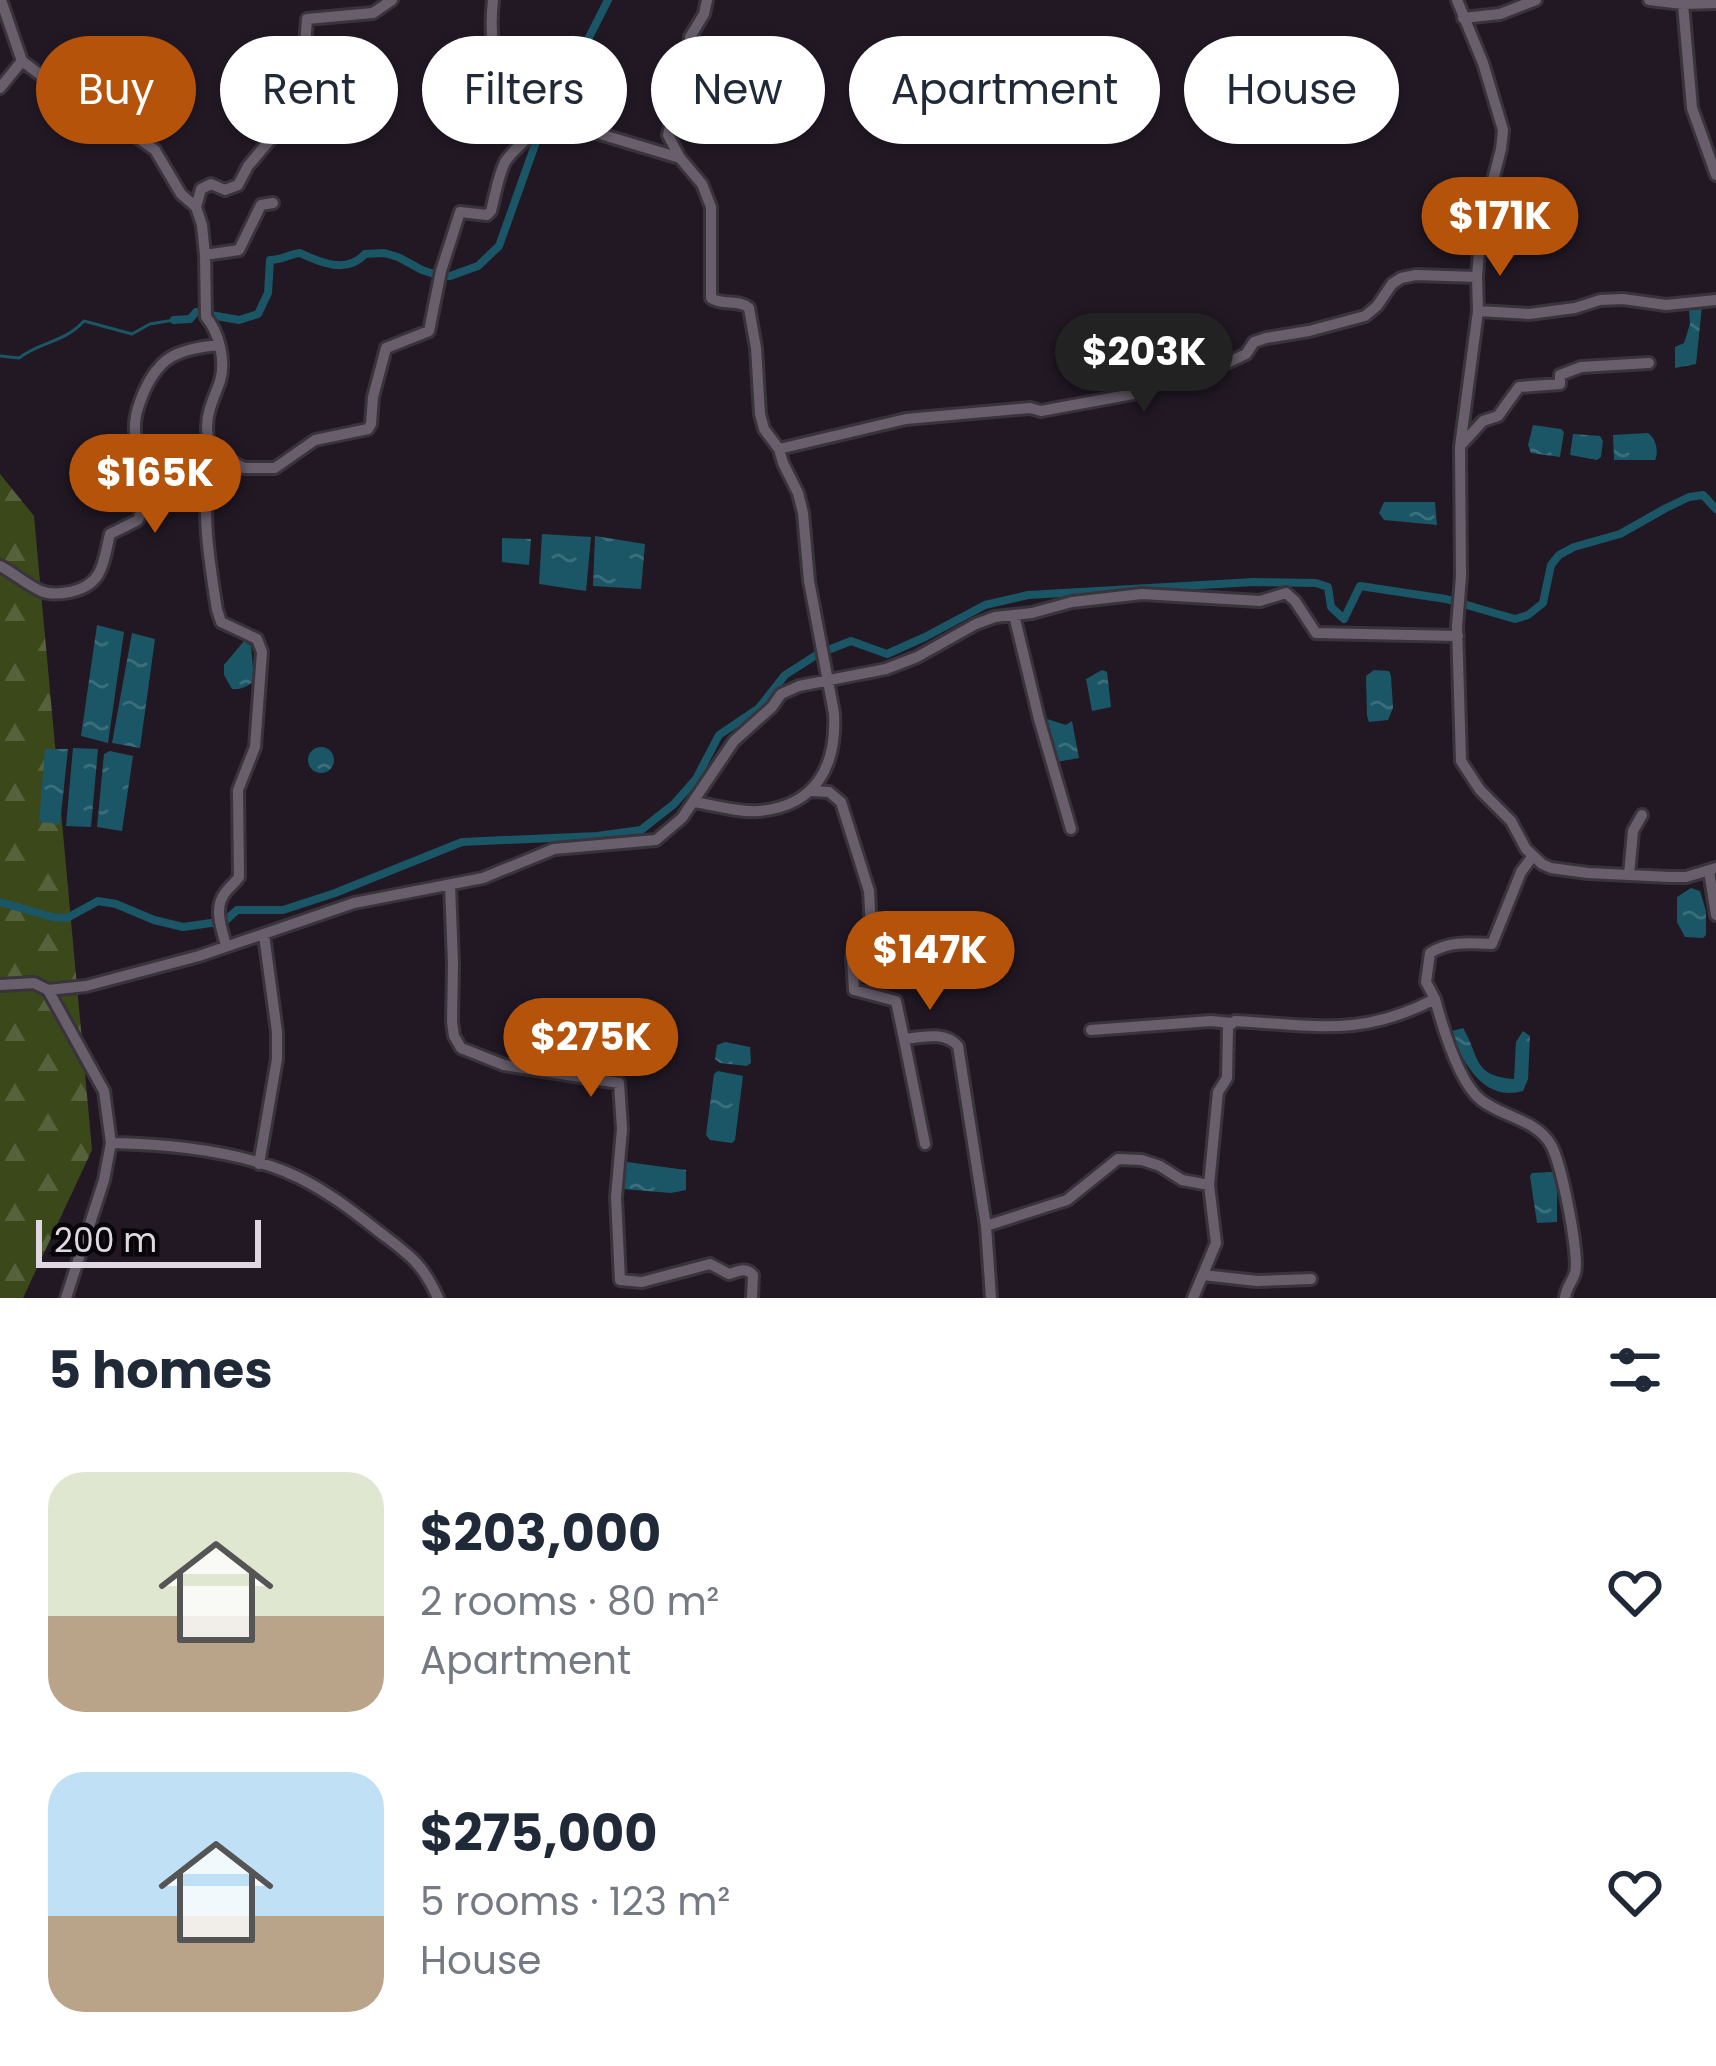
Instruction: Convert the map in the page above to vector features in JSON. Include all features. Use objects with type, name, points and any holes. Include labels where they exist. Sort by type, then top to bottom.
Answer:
[{"type":"street","points":[[1,0],[22,61],[155,150],[181,194],[196,208],[202,225],[206,317],[214,326],[221,377],[207,427],[211,456],[206,478],[217,610],[221,622],[257,639],[262,652],[255,747],[238,790],[239,877],[220,903],[226,946]]},
{"type":"street","points":[[196,208],[201,189],[211,184],[225,190],[238,185],[296,109],[307,19],[373,14],[392,0]]},
{"type":"street","points":[[492,36],[494,0]]},
{"type":"street","points":[[694,802],[755,812],[789,805],[812,791],[827,768],[836,731],[809,580],[803,513],[760,414],[749,308],[711,298],[711,207],[702,184],[668,135],[675,105],[686,90],[690,37],[707,0]]},
{"type":"street","points":[[1457,0],[1503,130],[1481,227],[1478,311],[1460,447],[1461,761],[1480,790],[1511,820],[1532,856],[1551,868],[1685,877],[1713,869],[1716,915]]},
{"type":"street","points":[[1463,18],[1500,14],[1536,0]]},
{"type":"street","points":[[1649,0],[1716,3]]},
{"type":"street","points":[[1683,4],[1692,108],[1716,175]]},
{"type":"street","points":[[0,88],[22,61]]},
{"type":"street","points":[[627,141],[680,158]]},
{"type":"street","points":[[211,456],[244,468],[275,468],[316,440],[368,428],[386,348],[429,332],[438,282],[460,212],[487,215],[491,211],[505,163],[523,144]]},
{"type":"street","points":[[205,255],[239,250],[261,205],[273,203]]},
{"type":"street","points":[[779,449],[906,419],[1030,408],[1041,411],[1133,394],[1175,376],[1229,362],[1265,338],[1366,316],[1401,278],[1477,277]]},
{"type":"street","points":[[1478,311],[1529,314],[1600,300],[1635,299],[1666,305],[1716,300]]},
{"type":"street","points":[[0,566],[53,594],[83,589],[96,580],[110,533],[138,520],[146,499],[148,451],[136,441],[134,426],[147,384],[156,368],[177,353],[218,345]]},
{"type":"street","points":[[1460,447],[1483,422],[1498,416],[1519,387],[1560,384],[1560,375],[1581,367],[1649,363]]},
{"type":"street","points":[[0,985],[34,983],[48,989],[105,982],[354,903],[483,878],[554,849],[656,840],[682,818],[734,741],[781,694],[799,686],[886,669],[995,617],[1142,594],[1260,602],[1286,593],[1316,633],[1458,631]]},
{"type":"street","points":[[1014,615],[1071,830]]},
{"type":"street","points":[[812,791],[829,793],[841,802],[869,891],[872,948],[866,956],[852,957],[854,990],[896,1001],[925,1144]]},
{"type":"street","points":[[1629,875],[1633,831],[1642,815]]},
{"type":"street","points":[[1532,856],[1492,944],[1438,948],[1430,953],[1426,982],[1453,1052],[1480,1100],[1526,1122],[1551,1144],[1568,1204],[1576,1271],[1565,1298]]},
{"type":"street","points":[[450,885],[452,1022],[461,1048],[504,1065],[619,1083],[620,1280],[642,1282],[710,1264],[729,1274],[749,1271],[752,1298]]},
{"type":"street","points":[[259,1164],[278,1059],[264,935]]},
{"type":"street","points":[[48,989],[104,1091],[111,1143],[66,1298]]},
{"type":"street","points":[[1091,1030],[1224,1021],[1356,1027],[1435,999]]},
{"type":"street","points":[[1193,1298],[1216,1243],[1209,1185],[1214,1115],[1218,1092],[1227,1078],[1231,1023]]},
{"type":"street","points":[[904,1040],[942,1037],[958,1046],[986,1226],[991,1298]]},
{"type":"street","points":[[111,1143],[195,1150],[285,1171],[346,1204],[408,1253],[428,1274],[439,1298]]},
{"type":"street","points":[[986,1226],[1067,1200],[1118,1159],[1142,1160],[1181,1180],[1209,1185]]},
{"type":"street","points":[[1203,1275],[1311,1279]]},
{"type":"green space","points":[[0,474],[34,516],[92,1150],[23,1298],[0,1298]]},
{"type":"water","points":[[1693,306],[1702,306],[1696,364],[1675,368],[1675,347],[1684,343]]},
{"type":"water","points":[[1533,425],[1564,432],[1560,457],[1531,453]]},
{"type":"water","points":[[1648,433],[1656,445],[1655,460],[1614,460],[1613,435]]},
{"type":"water","points":[[1573,434],[1600,436],[1601,457],[1570,455]]},
{"type":"water","points":[[1384,502],[1435,502],[1437,525],[1384,520],[1379,513]]},
{"type":"water","points":[[542,534],[591,537],[586,591],[539,584]]},
{"type":"water","points":[[595,536],[645,544],[641,589],[593,586]]},
{"type":"water","points":[[502,538],[531,539],[529,565],[502,562]]},
{"type":"water","points":[[97,625],[124,632],[108,743],[81,736]]},
{"type":"water","points":[[132,633],[155,639],[140,748],[112,743]]},
{"type":"water","points":[[244,641],[251,646],[258,673],[248,686],[232,689],[224,665]]},
{"type":"water","points":[[1374,670],[1389,671],[1393,708],[1388,720],[1369,722],[1366,676]]},
{"type":"water","points":[[1107,672],[1111,707],[1092,711],[1086,679]]},
{"type":"water","points":[[1047,719],[1066,725],[1072,721],[1079,758],[1056,762]]},
{"type":"water","points":[[321,747],[334,760],[321,773],[308,760]]},
{"type":"water","points":[[73,748],[98,749],[91,827],[66,826]]},
{"type":"water","points":[[45,749],[68,749],[60,824],[39,822]]},
{"type":"water","points":[[104,754],[133,756],[122,831],[97,827]]},
{"type":"water","points":[[1691,888],[1700,891],[1706,911],[1703,938],[1685,937],[1677,922],[1677,897]]},
{"type":"water","points":[[1463,1028],[1484,1069],[1514,1079],[1516,1042],[1523,1031],[1530,1036],[1523,1091],[1496,1091],[1477,1077],[1449,1032]]},
{"type":"water","points":[[717,1045],[750,1047],[751,1063],[715,1059]]},
{"type":"water","points":[[718,1071],[743,1076],[732,1143],[710,1140],[706,1135]]},
{"type":"water","points":[[627,1162],[686,1170],[686,1190],[623,1189]]},
{"type":"water","points":[[1557,1173],[1557,1222],[1537,1223],[1530,1176]]},
{"type":"waterway","points":[[205,314],[239,320],[258,314],[268,293],[270,260],[300,253],[342,265],[365,254],[384,253],[440,276],[478,266],[499,246],[536,142],[608,0]]},
{"type":"waterway","points":[[174,320],[190,319],[196,312]]},
{"type":"waterway","points":[[0,356],[19,358],[84,321],[132,334],[150,324],[174,320]]},
{"type":"waterway","points":[[0,902],[67,918],[98,901],[183,927],[225,921],[237,910],[283,910],[462,842],[641,830],[696,779],[719,735],[759,708],[785,675],[851,641],[887,654],[985,605],[1028,595],[1253,582],[1328,587],[1331,607],[1344,619],[1360,586],[1446,599],[1515,619],[1543,603],[1551,565],[1559,555],[1620,534],[1689,497],[1703,495],[1716,509]]}]
